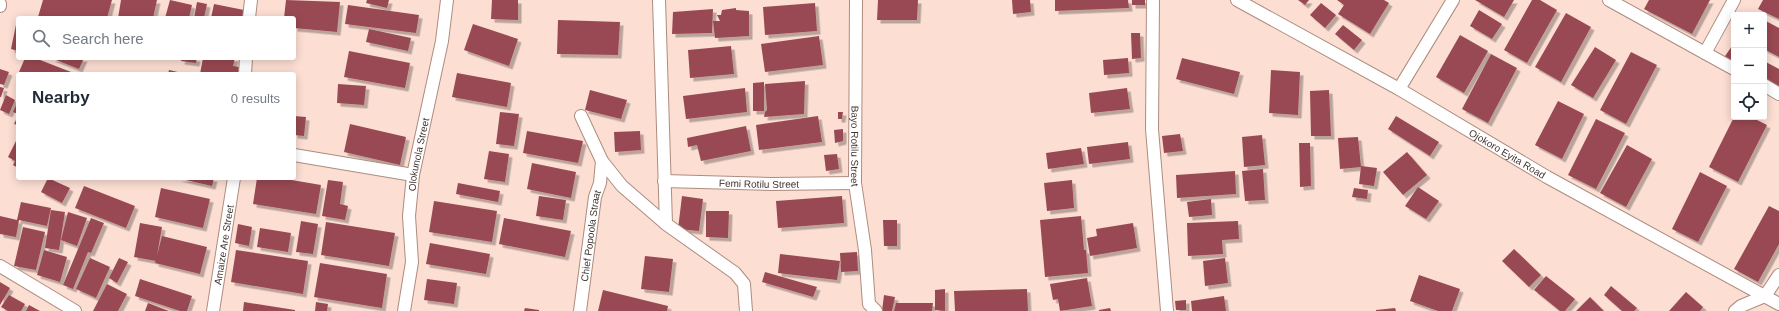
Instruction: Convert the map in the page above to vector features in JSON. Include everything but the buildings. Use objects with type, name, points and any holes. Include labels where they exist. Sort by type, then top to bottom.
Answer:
[{"type":"street","points":[[249,16],[251,0]]},
{"type":"street","name":"Olokunola Street","points":[[404,311],[412,262],[409,216],[413,175],[442,41],[447,0]]},
{"type":"street","points":[[659,0],[666,224]]},
{"type":"street","name":"Bayo Rotilu Street","points":[[856,0],[854,183],[865,250],[869,304],[876,311]]},
{"type":"street","points":[[1153,0],[1152,129],[1167,311]]},
{"type":"street","name":"Ojokoro Eyita Road","points":[[1237,0],[1399,89],[1547,177],[1779,304]]},
{"type":"street","points":[[1399,89],[1454,0]]},
{"type":"street","points":[[1609,0],[1731,67]]},
{"type":"street","points":[[1705,53],[1734,0]]},
{"type":"street","points":[[245,72],[246,60]]},
{"type":"street","points":[[1767,87],[1779,94]]},
{"type":"street","points":[[581,116],[602,161],[622,186],[666,224],[735,273],[744,284],[746,311]]},
{"type":"street","points":[[296,155],[413,175]]},
{"type":"street","name":"Chief Popoola Straat","points":[[580,311],[595,197],[600,183],[602,161]]},
{"type":"street","name":"Amaize Are Street","points":[[213,311],[234,180]]},
{"type":"street","name":"Femi Rotilu Street","points":[[664,181],[771,184],[854,183]]},
{"type":"street","points":[[0,266],[75,311]]},
{"type":"street","points":[[1735,311],[1741,306],[1765,296],[1779,275]]}]
